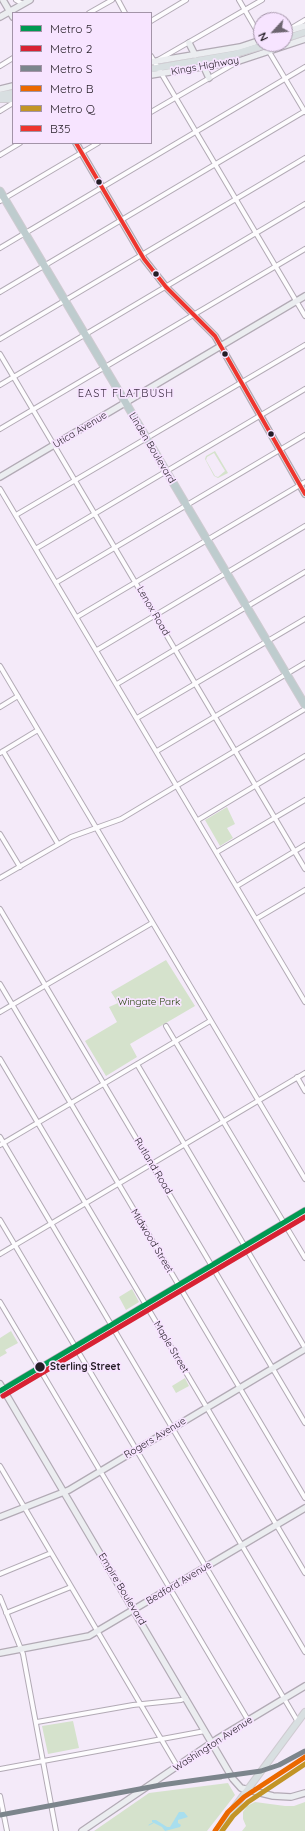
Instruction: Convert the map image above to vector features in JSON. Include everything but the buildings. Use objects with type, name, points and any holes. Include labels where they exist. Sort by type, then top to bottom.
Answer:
[{"type":"highway","name":"Linden Boulevard","points":[[0,191],[2,200],[25,233],[305,706]]},
{"type":"main road","points":[[3,0],[12,16]]},
{"type":"main road","points":[[0,18],[26,2]]},
{"type":"main road","points":[[293,30],[305,26]]},
{"type":"main road","points":[[293,36],[305,32]]},
{"type":"main road","name":"Kings Highway","points":[[293,43],[305,39]]},
{"type":"main road","points":[[189,43],[195,55]]},
{"type":"main road","name":"Kings Highway","points":[[156,66],[195,55],[253,44]]},
{"type":"main road","name":"Kings Highway","points":[[156,66],[235,54],[253,47]]},
{"type":"main road","name":"Kings Highway","points":[[156,66],[204,67],[225,62],[239,61],[266,52]]},
{"type":"main road","points":[[208,59],[225,62]]},
{"type":"main road","points":[[204,67],[209,78]]},
{"type":"main road","points":[[0,89],[12,86]]},
{"type":"main road","points":[[0,94],[10,93]]},
{"type":"main road","points":[[0,98],[12,99]]},
{"type":"main road","points":[[0,102],[12,99]]},
{"type":"main road","points":[[76,144],[141,254],[166,287],[215,336],[280,450],[302,483],[305,494]]},
{"type":"main road","name":"Utica Avenue","points":[[0,477],[305,296]]},
{"type":"main road","points":[[1,1389],[112,1326],[305,1211]]},
{"type":"main road","name":"Rogers Avenue","points":[[0,1517],[64,1492],[305,1348]]},
{"type":"main road","name":"Empire Boulevard","points":[[1,1389],[64,1492],[233,1779],[241,1788],[247,1790]]},
{"type":"main road","name":"Bedford Avenue","points":[[0,1653],[89,1636],[305,1508]]},
{"type":"main road","name":"Washington Avenue","points":[[82,1831],[212,1742],[305,1686]]},
{"type":"main road","points":[[217,1831],[305,1712]]},
{"type":"main road","points":[[247,1790],[279,1798],[291,1797],[305,1793]]},
{"type":"street","points":[[16,0],[26,2]]},
{"type":"street","points":[[92,12],[112,0]]},
{"type":"street","points":[[118,0],[125,12]]},
{"type":"street","points":[[152,20],[186,0]]},
{"type":"street","points":[[238,0],[253,24]]},
{"type":"street","points":[[262,0],[189,43],[156,66],[305,316]]},
{"type":"street","points":[[293,27],[305,20]]},
{"type":"street","points":[[0,292],[305,111],[270,52]]},
{"type":"street","points":[[0,66],[12,59]]},
{"type":"street","points":[[152,111],[239,61]]},
{"type":"street","points":[[0,248],[305,67]]},
{"type":"street","points":[[0,111],[12,105]]},
{"type":"street","points":[[0,155],[18,144]]},
{"type":"street","points":[[2,200],[96,144]]},
{"type":"street","points":[[0,339],[305,158]]},
{"type":"street","points":[[0,385],[305,204]]},
{"type":"street","points":[[0,429],[305,248]]},
{"type":"street","points":[[16,515],[305,345]]},
{"type":"street","name":"Lenox Road","points":[[0,354],[305,868]]},
{"type":"street","points":[[37,548],[305,389]]},
{"type":"street","points":[[57,582],[305,435]]},
{"type":"street","points":[[77,617],[302,483]]},
{"type":"street","points":[[0,489],[37,548],[305,1002]]},
{"type":"street","points":[[97,650],[305,526]]},
{"type":"street","points":[[117,684],[305,572]]},
{"type":"street","points":[[137,718],[305,619]]},
{"type":"street","points":[[157,751],[305,663]]},
{"type":"street","points":[[0,666],[305,1179]]},
{"type":"street","points":[[0,707],[18,696]]},
{"type":"street","points":[[0,878],[71,837],[121,819],[305,710]]},
{"type":"street","points":[[38,730],[2,752],[58,844]]},
{"type":"street","points":[[198,820],[305,756]]},
{"type":"street","points":[[217,852],[305,800]]},
{"type":"street","points":[[0,834],[20,867]]},
{"type":"street","points":[[237,886],[305,845]]},
{"type":"street","points":[[256,919],[305,890]]},
{"type":"street","name":"Rutland Road","points":[[0,909],[305,1423]]},
{"type":"street","points":[[0,1012],[152,923]]},
{"type":"street","name":"Midwood Street","points":[[0,984],[305,1498]]},
{"type":"street","points":[[2,1144],[210,1021]]},
{"type":"street","points":[[166,1026],[305,1258]]},
{"type":"street","name":"Maple Street","points":[[0,1059],[305,1573]]},
{"type":"street","points":[[137,1064],[305,1348]]},
{"type":"street","points":[[0,1254],[305,1073]]},
{"type":"street","points":[[297,1077],[305,1091]]},
{"type":"street","points":[[0,1136],[2,1144],[51,1223],[305,1652]]},
{"type":"street","points":[[0,1220],[298,1722]]},
{"type":"street","points":[[0,1302],[248,1720]]},
{"type":"street","points":[[0,1466],[177,1766]]},
{"type":"street","points":[[0,1574],[51,1553]]},
{"type":"street","points":[[6,1613],[71,1587]]},
{"type":"street","points":[[0,1597],[21,1649],[56,1831]]},
{"type":"street","points":[[36,1722],[140,1704],[181,1700],[186,1698]]},
{"type":"street","points":[[0,1769],[205,1731]]},
{"type":"street","points":[[0,1796],[7,1831]]},
{"type":"green space","points":[[215,451],[228,473],[218,478],[214,476],[205,459],[206,456]],"holes":[[[214,453],[225,471],[218,477],[215,476],[206,460],[207,457]]]},
{"type":"green space","points":[[227,807],[235,824],[227,828],[233,838],[220,846],[205,820]]},
{"type":"green space","name":"Wingate Park","points":[[166,960],[195,1006],[130,1044],[137,1057],[106,1076],[85,1041],[117,1022],[109,1007],[118,1003],[111,992]]},
{"type":"green space","points":[[132,1289],[139,1302],[126,1310],[119,1297]]},
{"type":"green space","points":[[11,1331],[18,1343],[5,1350],[7,1353],[0,1357],[0,1338]]},
{"type":"green space","points":[[185,1378],[189,1386],[176,1393],[172,1386]]},
{"type":"green space","points":[[73,1721],[79,1748],[48,1754],[42,1726]]},
{"type":"green space","points":[[228,1783],[235,1795],[207,1831],[94,1831],[149,1793]]},
{"type":"green space","points":[[255,1802],[294,1806],[305,1802],[305,1831],[242,1831],[246,1826],[243,1819],[243,1812],[247,1806]]},
{"type":"water","points":[[179,1812],[184,1812],[188,1817],[178,1820],[178,1823],[181,1825],[180,1827],[165,1831],[162,1827],[152,1822],[152,1820],[156,1820],[167,1827],[170,1827]]},
{"type":"waterway","points":[[149,1825],[153,1823]]},
{"type":"railway","points":[[190,1782],[224,1779]]},
{"type":"metro line","name":"5","points":[[0,1391],[305,1210]]},
{"type":"metro line","name":"2","points":[[3,1396],[305,1217]]},
{"type":"metro line","name":"S","points":[[0,1815],[161,1785],[261,1771],[279,1765],[305,1751]]},
{"type":"metro line","name":"B","points":[[215,1831],[228,1812],[244,1797],[305,1757]]},
{"type":"metro line","name":"Q","points":[[222,1831],[233,1816],[248,1802],[305,1764]]},
{"type":"transit line","name":"B35","points":[[77,144],[144,259],[166,287],[215,336],[305,494]]},
{"type":"place","name":"Sterling Street","points":[[40,1367]]},
{"type":"district","name":"EAST FLATBUSH","points":[[126,394]]}]
